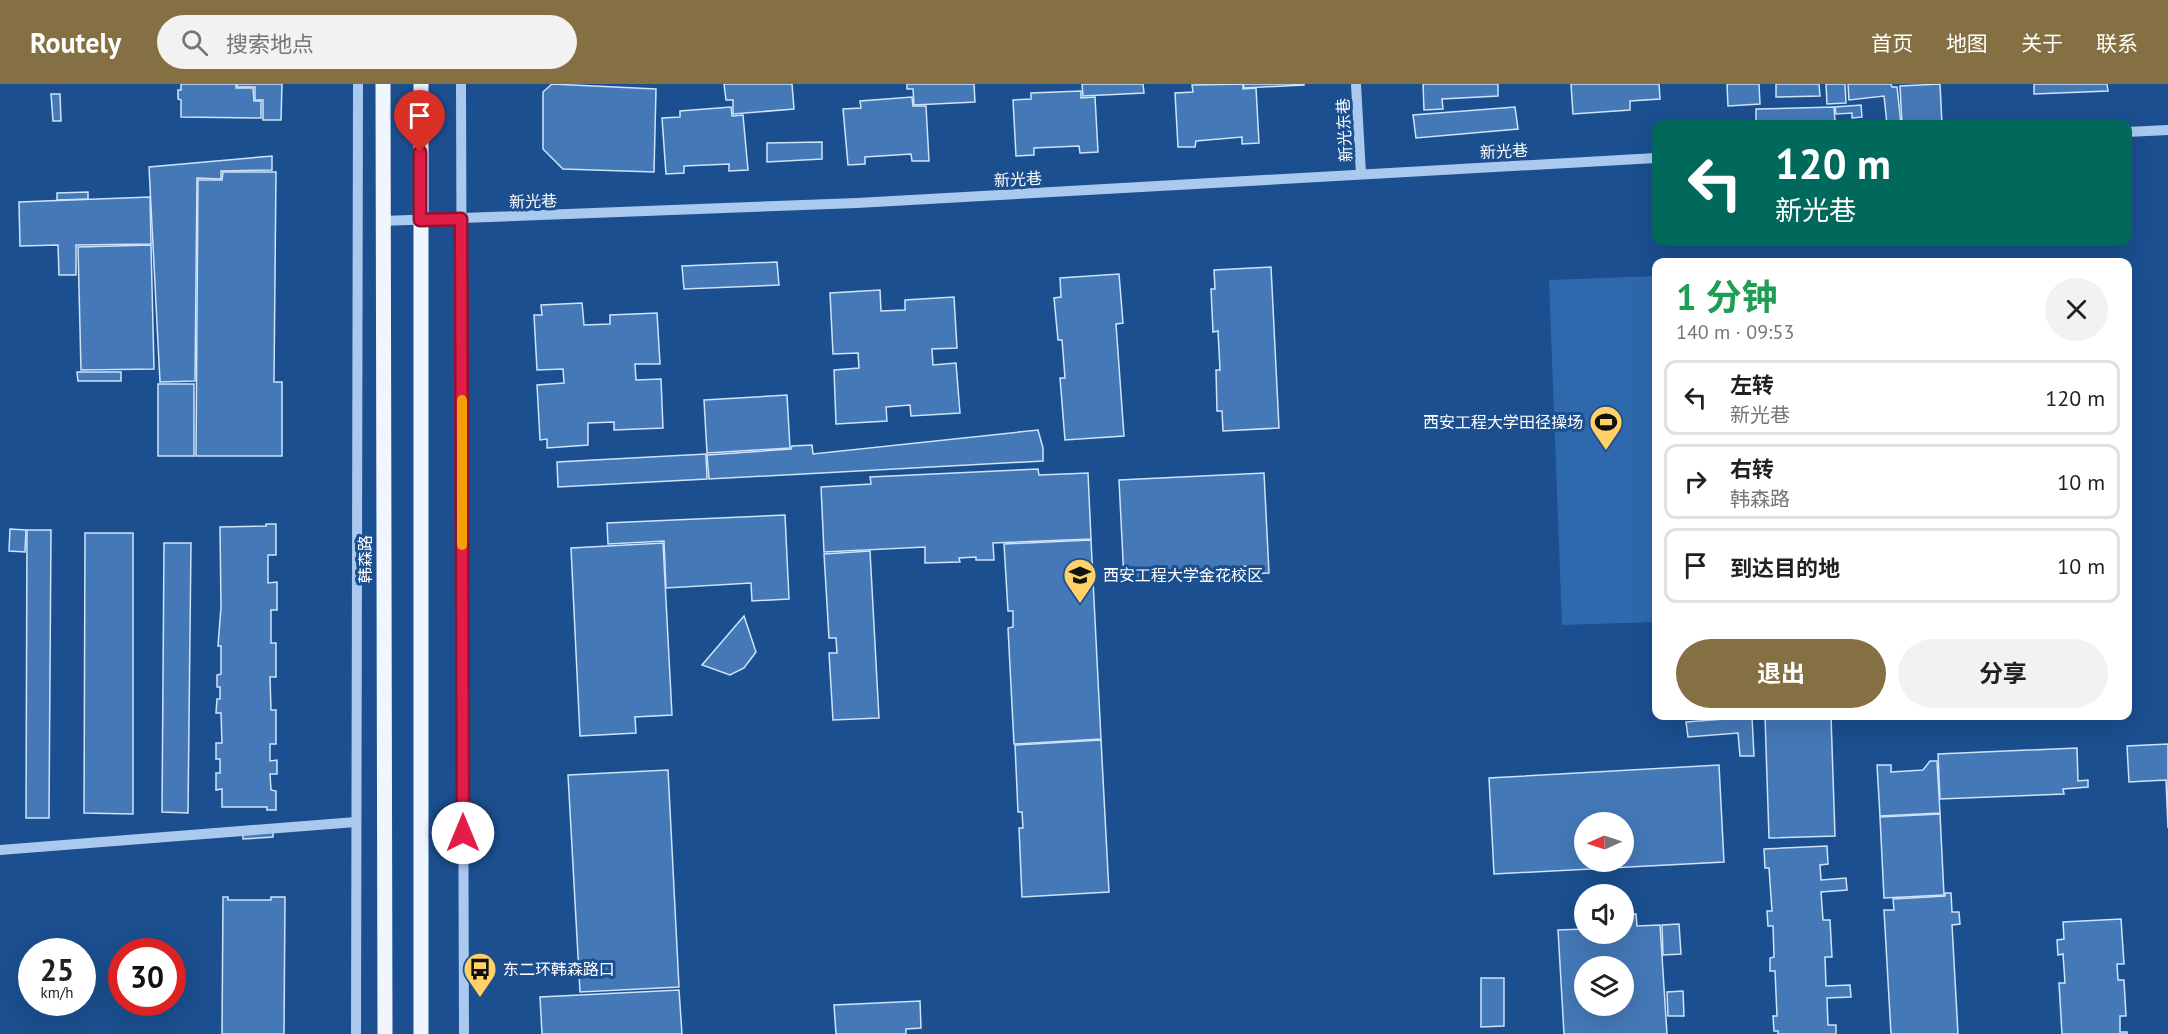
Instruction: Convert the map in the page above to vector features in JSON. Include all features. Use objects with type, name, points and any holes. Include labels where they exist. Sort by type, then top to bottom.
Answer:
[{"type":"main road","name":"韩森路","points":[[383,84],[385,1034]]},
{"type":"main road","points":[[421,84],[422,1034]]},
{"type":"street","points":[[356,1034],[358,84]]},
{"type":"street","points":[[461,84],[464,1034]]},
{"type":"street","name":"新光东巷","points":[[1356,84],[1361,174]]},
{"type":"street","points":[[2132,132],[2168,129]]},
{"type":"street","name":"新光巷","points":[[382,221],[857,203],[1652,158]]},
{"type":"street","points":[[0,850],[356,822]]},
{"type":"shaded area","name":"西安工程大学田径操场","points":[[1652,276],[1652,622],[1562,625],[1549,280]]},
{"type":"building","points":[[181,84],[236,84],[236,88],[253,88],[254,101],[261,101],[261,118],[181,117],[181,100],[178,99],[178,90],[181,90]]},
{"type":"building","points":[[237,84],[282,84],[281,120],[263,120],[263,100],[255,100],[255,87],[237,87]]},
{"type":"building","points":[[552,84],[656,89],[654,172],[563,169],[543,149],[543,92]]},
{"type":"building","points":[[724,84],[792,84],[794,109],[733,114],[733,100],[726,100]]},
{"type":"building","points":[[907,84],[974,84],[975,102],[914,105],[913,89],[907,89]]},
{"type":"building","points":[[1082,84],[1143,84],[1144,93],[1083,96]]},
{"type":"building","points":[[1243,84],[1304,84],[1304,85],[1244,88]]},
{"type":"building","points":[[1243,84],[1243,89],[1256,88],[1259,143],[1242,144],[1242,137],[1196,141],[1195,147],[1178,147],[1175,93],[1193,92],[1192,85]]},
{"type":"building","points":[[1423,84],[1498,84],[1498,96],[1442,99],[1443,109],[1424,110]]},
{"type":"building","points":[[1571,84],[1659,84],[1660,99],[1630,101],[1630,110],[1573,114]]},
{"type":"building","points":[[1727,84],[1759,84],[1760,104],[1728,106]]},
{"type":"building","points":[[1776,84],[1819,84],[1820,96],[1776,97]]},
{"type":"building","points":[[1826,84],[1845,84],[1846,103],[1827,104]]},
{"type":"building","points":[[1848,84],[1891,84],[1892,87],[1897,87],[1901,120],[1887,120],[1884,96],[1849,100]]},
{"type":"building","points":[[1940,84],[1942,120],[1902,120],[1900,86]]},
{"type":"building","points":[[2034,84],[2107,84],[2108,91],[2034,94]]},
{"type":"building","points":[[1081,91],[1081,98],[1095,97],[1098,152],[1080,153],[1079,146],[1034,148],[1034,155],[1016,156],[1013,100],[1031,99],[1031,93]]},
{"type":"building","points":[[51,94],[60,94],[61,121],[53,121]]},
{"type":"building","points":[[912,97],[913,106],[926,106],[929,161],[912,161],[911,154],[865,157],[865,164],[848,165],[843,109],[861,108],[860,101]]},
{"type":"building","points":[[1861,105],[1862,117],[1852,118],[1852,113],[1836,114],[1835,107]]},
{"type":"building","points":[[731,107],[732,116],[743,115],[748,170],[729,171],[729,164],[684,166],[684,173],[666,174],[662,118],[680,117],[680,111]]},
{"type":"building","points":[[1515,107],[1518,129],[1416,138],[1413,115]]},
{"type":"building","points":[[1834,107],[1835,120],[1756,120],[1756,109]]},
{"type":"building","points":[[822,142],[822,159],[767,162],[767,143]]},
{"type":"building","points":[[272,156],[272,170],[221,171],[221,179],[197,178],[195,381],[160,382],[149,167]]},
{"type":"building","points":[[223,172],[276,172],[274,382],[282,382],[282,456],[196,456],[198,180],[222,180]]},
{"type":"building","points":[[88,192],[88,199],[57,200],[57,193]]},
{"type":"building","points":[[150,197],[151,244],[76,245],[76,275],[59,275],[58,245],[20,246],[19,202]]},
{"type":"building","points":[[151,245],[154,369],[81,370],[78,247]]},
{"type":"building","points":[[777,262],[779,285],[684,289],[682,266]]},
{"type":"building","points":[[1271,267],[1279,428],[1223,431],[1222,411],[1217,411],[1216,370],[1220,370],[1218,331],[1213,332],[1211,289],[1215,289],[1214,270]]},
{"type":"building","points":[[1119,274],[1123,323],[1116,324],[1124,436],[1065,440],[1060,378],[1065,378],[1062,340],[1058,340],[1054,298],[1061,297],[1060,278]]},
{"type":"building","points":[[880,290],[881,311],[905,310],[905,300],[954,297],[957,348],[932,349],[933,365],[956,363],[960,413],[911,416],[910,405],[886,407],[887,421],[836,424],[834,370],[859,368],[858,353],[833,354],[830,293]]},
{"type":"building","points":[[582,303],[584,325],[610,324],[610,315],[657,313],[660,364],[635,364],[636,380],[661,379],[663,428],[614,430],[614,422],[588,423],[588,445],[547,448],[547,439],[540,440],[537,385],[564,383],[563,369],[537,370],[534,315],[542,315],[541,305]]},
{"type":"building","points":[[77,372],[121,372],[121,381],[78,381]]},
{"type":"building","points":[[158,384],[194,384],[194,456],[158,456]]},
{"type":"building","points":[[787,395],[790,448],[707,453],[704,400]]},
{"type":"building","points":[[1038,430],[1043,448],[1043,461],[709,479],[707,455],[791,449],[792,446],[812,445],[813,454]]},
{"type":"building","points":[[706,454],[707,479],[558,487],[557,462]]},
{"type":"building","points":[[1038,469],[1039,475],[1088,473],[1091,539],[993,543],[994,560],[976,560],[976,557],[959,558],[960,562],[925,563],[925,547],[824,552],[821,487],[871,484],[870,477]]},
{"type":"building","points":[[1264,473],[1269,573],[1249,574],[1249,566],[1233,567],[1233,574],[1158,578],[1158,570],[1143,571],[1143,579],[1124,580],[1119,480]]},
{"type":"building","points":[[785,515],[789,599],[752,601],[751,583],[666,588],[664,541],[608,544],[607,523]]},
{"type":"building","points":[[266,524],[276,524],[276,555],[268,555],[268,583],[277,582],[277,610],[271,610],[271,643],[276,643],[276,677],[270,677],[271,710],[276,710],[276,744],[270,744],[270,761],[277,760],[277,774],[270,774],[271,790],[276,791],[276,810],[267,810],[267,807],[222,807],[222,789],[216,790],[216,773],[220,773],[220,759],[216,759],[216,743],[222,743],[221,713],[216,713],[217,699],[220,699],[217,675],[221,674],[221,646],[218,646],[221,607],[220,527],[266,526]]},
{"type":"building","points":[[10,529],[26,530],[25,552],[9,551]]},
{"type":"building","points":[[27,530],[51,530],[49,818],[26,818]]},
{"type":"building","points":[[85,533],[133,533],[133,814],[84,813]]},
{"type":"building","points":[[1091,540],[1101,739],[1014,744],[1008,628],[1013,627],[1013,611],[1008,611],[1004,544]]},
{"type":"building","points":[[164,543],[191,543],[188,813],[162,812]]},
{"type":"building","points":[[663,543],[672,715],[635,717],[636,733],[580,736],[571,548]]},
{"type":"building","points":[[870,551],[879,718],[833,720],[829,653],[837,653],[836,638],[829,638],[824,554]]},
{"type":"building","points":[[744,616],[756,652],[744,668],[730,675],[702,665]]},
{"type":"building","points":[[1752,720],[1754,756],[1740,756],[1738,733],[1688,737],[1686,722]]},
{"type":"building","points":[[1765,720],[1831,720],[1835,836],[1769,838]]},
{"type":"building","points":[[1101,740],[1109,892],[1022,897],[1019,828],[1023,828],[1022,812],[1018,812],[1015,745]]},
{"type":"building","points":[[2168,744],[2168,828],[2166,780],[2129,782],[2127,746]]},
{"type":"building","points":[[2077,748],[2078,781],[2088,780],[2088,787],[2063,789],[2064,794],[1940,799],[1938,754]]},
{"type":"building","points":[[1930,761],[1937,761],[1940,813],[1880,816],[1877,765],[1891,765],[1891,772],[1923,770]]},
{"type":"building","points":[[1719,765],[1724,862],[1634,867],[1634,812],[1574,812],[1574,870],[1494,874],[1489,778]]},
{"type":"building","points":[[668,770],[679,987],[580,992],[568,775]]},
{"type":"building","points":[[1940,814],[1944,895],[1884,898],[1880,817]]},
{"type":"building","points":[[273,830],[273,837],[243,839],[243,832]]},
{"type":"building","points":[[1827,846],[1828,864],[1820,865],[1821,880],[1846,878],[1847,890],[1821,892],[1823,920],[1830,920],[1832,957],[1825,957],[1826,986],[1850,985],[1851,997],[1827,998],[1828,1025],[1836,1025],[1836,1034],[1778,1034],[1778,1031],[1774,1031],[1773,1016],[1777,1016],[1775,971],[1770,971],[1770,958],[1774,957],[1773,926],[1768,926],[1767,911],[1772,911],[1769,868],[1765,868],[1764,849]]},
{"type":"building","points":[[1945,893],[1951,893],[1952,912],[1959,912],[1960,924],[1952,925],[1958,1034],[1891,1034],[1884,910],[1894,910],[1893,899],[1945,896]]},
{"type":"building","points":[[223,897],[228,897],[228,900],[271,900],[271,897],[285,897],[284,1034],[222,1034]]},
{"type":"building","points":[[1634,914],[1636,914],[1637,926],[1660,925],[1667,1034],[1564,1034],[1558,930],[1574,929],[1574,944],[1634,944]]},
{"type":"building","points":[[2121,919],[2124,964],[2117,964],[2118,980],[2124,980],[2126,1016],[2120,1016],[2120,1032],[2127,1032],[2127,1034],[2062,1034],[2059,983],[2065,983],[2063,954],[2058,955],[2057,940],[2064,939],[2063,922]]},
{"type":"building","points":[[1679,924],[1681,954],[1663,955],[1662,925]]},
{"type":"building","points":[[1481,978],[1504,978],[1504,1026],[1481,1027]]},
{"type":"building","points":[[679,990],[682,1034],[542,1034],[540,997]]},
{"type":"building","points":[[1683,991],[1684,1016],[1668,1016],[1667,992]]},
{"type":"building","points":[[920,1001],[921,1028],[906,1029],[906,1034],[836,1034],[834,1005]]},
{"type":"slow traffic","points":[[462,400],[462,545]]},
{"type":"place","name":"西安工程大学田径操场","points":[[1606,451]]},
{"type":"place","name":"西安工程大学金花校区","points":[[1080,604]]},
{"type":"place","name":"东二环韩森路口","points":[[480,998]]},
{"type":"route","points":[[420,152],[420,220],[461,219],[463,833]]}]
